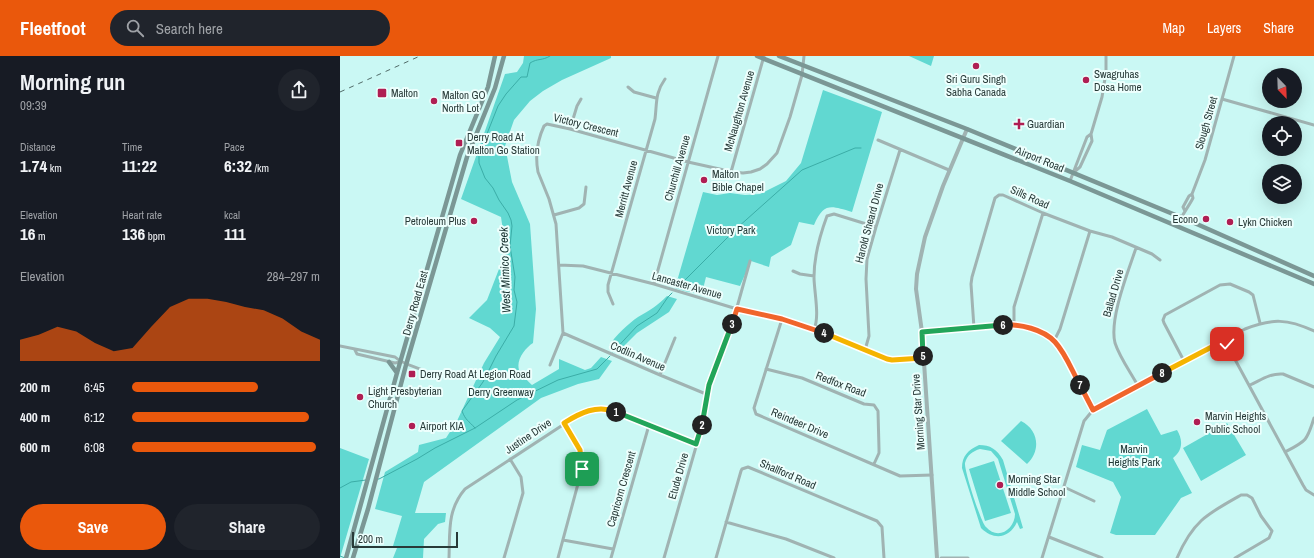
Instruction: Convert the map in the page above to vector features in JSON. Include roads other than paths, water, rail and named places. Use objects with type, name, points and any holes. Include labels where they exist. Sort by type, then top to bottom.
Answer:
[{"type":"main road","name":"Derry Road East","points":[[347,556],[400,362],[460,155],[488,87],[495,56]]},
{"type":"main road","name":"Derry Road East","points":[[354,557],[406,365],[467,157],[495,88],[504,56]]},
{"type":"main road","name":"Airport Road","points":[[757,56],[1070,181],[1314,284]]},
{"type":"main road","name":"Airport Road","points":[[779,56],[967,129],[1260,251],[1314,276]]},
{"type":"main road","points":[[879,104],[880,95]]},
{"type":"main road","points":[[917,120],[920,111]]},
{"type":"main road","points":[[1257,259],[1260,251]]},
{"type":"main road","points":[[389,362],[397,373]]},
{"type":"main road","points":[[365,491],[369,489],[372,493]]},
{"type":"main road","points":[[352,537],[359,539]]},
{"type":"street","name":"Churchill Avenue","points":[[654,284],[718,56]]},
{"type":"street","name":"Victory Crescent","points":[[550,365],[563,333],[554,215],[538,172],[536,151],[544,126],[547,124],[570,129],[688,162],[731,172],[744,173],[767,164],[777,153],[790,117],[802,75],[804,56]]},
{"type":"street","points":[[1073,174],[1080,167],[1092,141],[1091,134],[1102,97],[1106,72],[1106,56]]},
{"type":"street","name":"Slough Street","points":[[1178,226],[1180,218],[1185,211],[1183,207],[1189,196],[1192,194],[1205,160],[1234,56]]},
{"type":"street","name":"McNaughton Avenue","points":[[731,172],[764,58]]},
{"type":"street","name":"Merritt Avenue","points":[[613,304],[608,292],[608,285],[655,119],[656,98],[659,88],[665,79]]},
{"type":"street","points":[[628,87],[634,92],[656,98]]},
{"type":"street","points":[[570,129],[577,106],[581,99]]},
{"type":"street","points":[[1222,99],[1314,125]]},
{"type":"street","name":"Morning Star Drive","points":[[939,558],[922,332],[916,289],[919,260],[925,237],[949,170],[967,129]]},
{"type":"street","points":[[1070,181],[1087,137],[1091,134]]},
{"type":"street","points":[[878,140],[949,170]]},
{"type":"street","name":"Harold Sheard Drive","points":[[865,350],[869,336],[866,279],[867,259],[900,150]]},
{"type":"street","points":[[554,215],[579,208],[584,204],[586,200],[586,187]]},
{"type":"street","name":"Sills Road","points":[[974,328],[971,284],[972,277],[994,198],[999,195],[1003,195],[1043,213],[1090,231],[1112,237],[1152,254],[1160,260]]},
{"type":"street","points":[[1014,324],[1014,307],[1043,213]]},
{"type":"street","points":[[814,329],[817,317],[814,276],[818,248],[827,216],[834,214],[876,227]]},
{"type":"street","points":[[1054,341],[1060,329],[1090,231]]},
{"type":"street","name":"Ballad Drive","points":[[1136,248],[1115,315],[1113,333],[1118,349],[1138,386]]},
{"type":"street","name":"Etude Drive","points":[[664,558],[704,419],[706,394],[737,309],[750,261]]},
{"type":"street","name":"Lancaster Avenue","points":[[559,265],[583,266],[654,284],[737,309],[782,319],[814,329],[892,360],[923,358]]},
{"type":"street","points":[[793,271],[800,274],[814,276]]},
{"type":"street","points":[[1184,361],[1164,323],[1165,315],[1220,285],[1230,284],[1253,295],[1260,323]]},
{"type":"street","name":"Reindeer Drive","points":[[782,319],[754,408],[756,414],[904,476],[932,475]]},
{"type":"street","points":[[1042,558],[1084,421],[1093,410],[1245,329],[1260,323],[1296,323],[1314,331]]},
{"type":"street","points":[[922,332],[1014,324],[1030,328],[1054,341],[1065,358],[1093,410]]},
{"type":"street","name":"Codlin Avenue","points":[[563,333],[706,394]]},
{"type":"street","points":[[660,375],[675,338]]},
{"type":"street","points":[[1225,340],[1306,490],[1314,495]]},
{"type":"street","points":[[340,346],[354,350],[360,349],[395,358],[406,365],[427,371],[433,376]]},
{"type":"street","points":[[354,350],[357,354],[389,362],[400,362]]},
{"type":"street","name":"Redfox Road","points":[[766,369],[802,378],[864,404],[874,405],[878,411],[879,449],[879,453],[874,464]]},
{"type":"street","points":[[1250,385],[1269,375],[1278,373],[1314,387]]},
{"type":"street","name":"Justine Drive","points":[[449,558],[450,517],[456,500],[465,489],[564,423],[586,411],[605,408],[611,409],[696,444]]},
{"type":"street","points":[[1285,452],[1304,442],[1309,435],[1314,418]]},
{"type":"street","points":[[558,558],[582,469],[580,450],[564,423]]},
{"type":"street","name":"Capricorn Crescent","points":[[611,558],[649,425]]},
{"type":"street","points":[[504,558],[523,493],[521,477],[510,459]]},
{"type":"street","name":"Shallford Road","points":[[716,558],[741,471],[742,469],[748,467],[877,521],[882,528],[884,558]]},
{"type":"street","points":[[1064,488],[1094,501]]},
{"type":"street","points":[[1177,558],[1185,540],[1204,518],[1214,510],[1245,494],[1252,498],[1261,516],[1272,532],[1269,538],[1235,558]]},
{"type":"street","points":[[726,522],[786,539],[834,558]]},
{"type":"street","points":[[1049,537],[1102,558]]},
{"type":"street","points":[[563,540],[613,549]]},
{"type":"street","points":[[939,558],[968,558]]},
{"type":"waterway","name":"West Mimico Creek","points":[[475,428],[466,419],[462,411],[483,382],[496,356],[514,326],[517,302],[514,290],[515,277],[510,246],[512,226],[511,220],[493,188],[485,178],[479,163],[479,154],[498,106],[506,94],[521,77],[527,77],[530,63],[550,56]]},
{"type":"waterway","points":[[677,288],[737,228],[802,170],[855,148],[861,148]]},
{"type":"waterway","points":[[613,352],[637,326],[657,313],[672,293]]},
{"type":"waterway","points":[[377,479],[475,428],[517,400],[558,380],[597,369],[610,356]]},
{"type":"waterway","name":"West Mimico Creek","points":[[340,488],[351,482],[366,480]]},
{"type":"waterway","points":[[340,556],[345,558]]},
{"type":"railway","points":[[340,92],[420,56]]},
{"type":"place","name":"Sri Guru Singh Sabha Canada","points":[[976,66]]},
{"type":"place","name":"Swagruhas Dosa Home","points":[[1086,80]]},
{"type":"place","name":"Malton","points":[[382,93]]},
{"type":"place","name":"Malton GO North Lot","points":[[434,101]]},
{"type":"place","name":"Guardian","points":[[1019,124]]},
{"type":"place","name":"Derry Road At Malton Go Station","points":[[459,143]]},
{"type":"place","name":"Malton Bible Chapel","points":[[704,180]]},
{"type":"place","name":"Econo","points":[[1206,219]]},
{"type":"place","name":"Petroleum Plus","points":[[474,221]]},
{"type":"place","name":"Lykn Chicken","points":[[1230,222]]},
{"type":"place","name":"Derry Road At Legion Road","points":[[412,374]]},
{"type":"place","name":"Light Presbyterian Church","points":[[360,397]]},
{"type":"place","name":"Marvin Heights Public School","points":[[1197,422]]},
{"type":"place","name":"Airport KIA","points":[[412,426]]},
{"type":"place","name":"Morning Star Middle School","points":[[1000,485]]},
{"type":"park label","name":"Victory Park","points":[[731,230]]},
{"type":"park label","name":"Derry Greenway","points":[[501,392]]},
{"type":"park label","name":"Marvin Heights Park","points":[[1134,455]]}]
